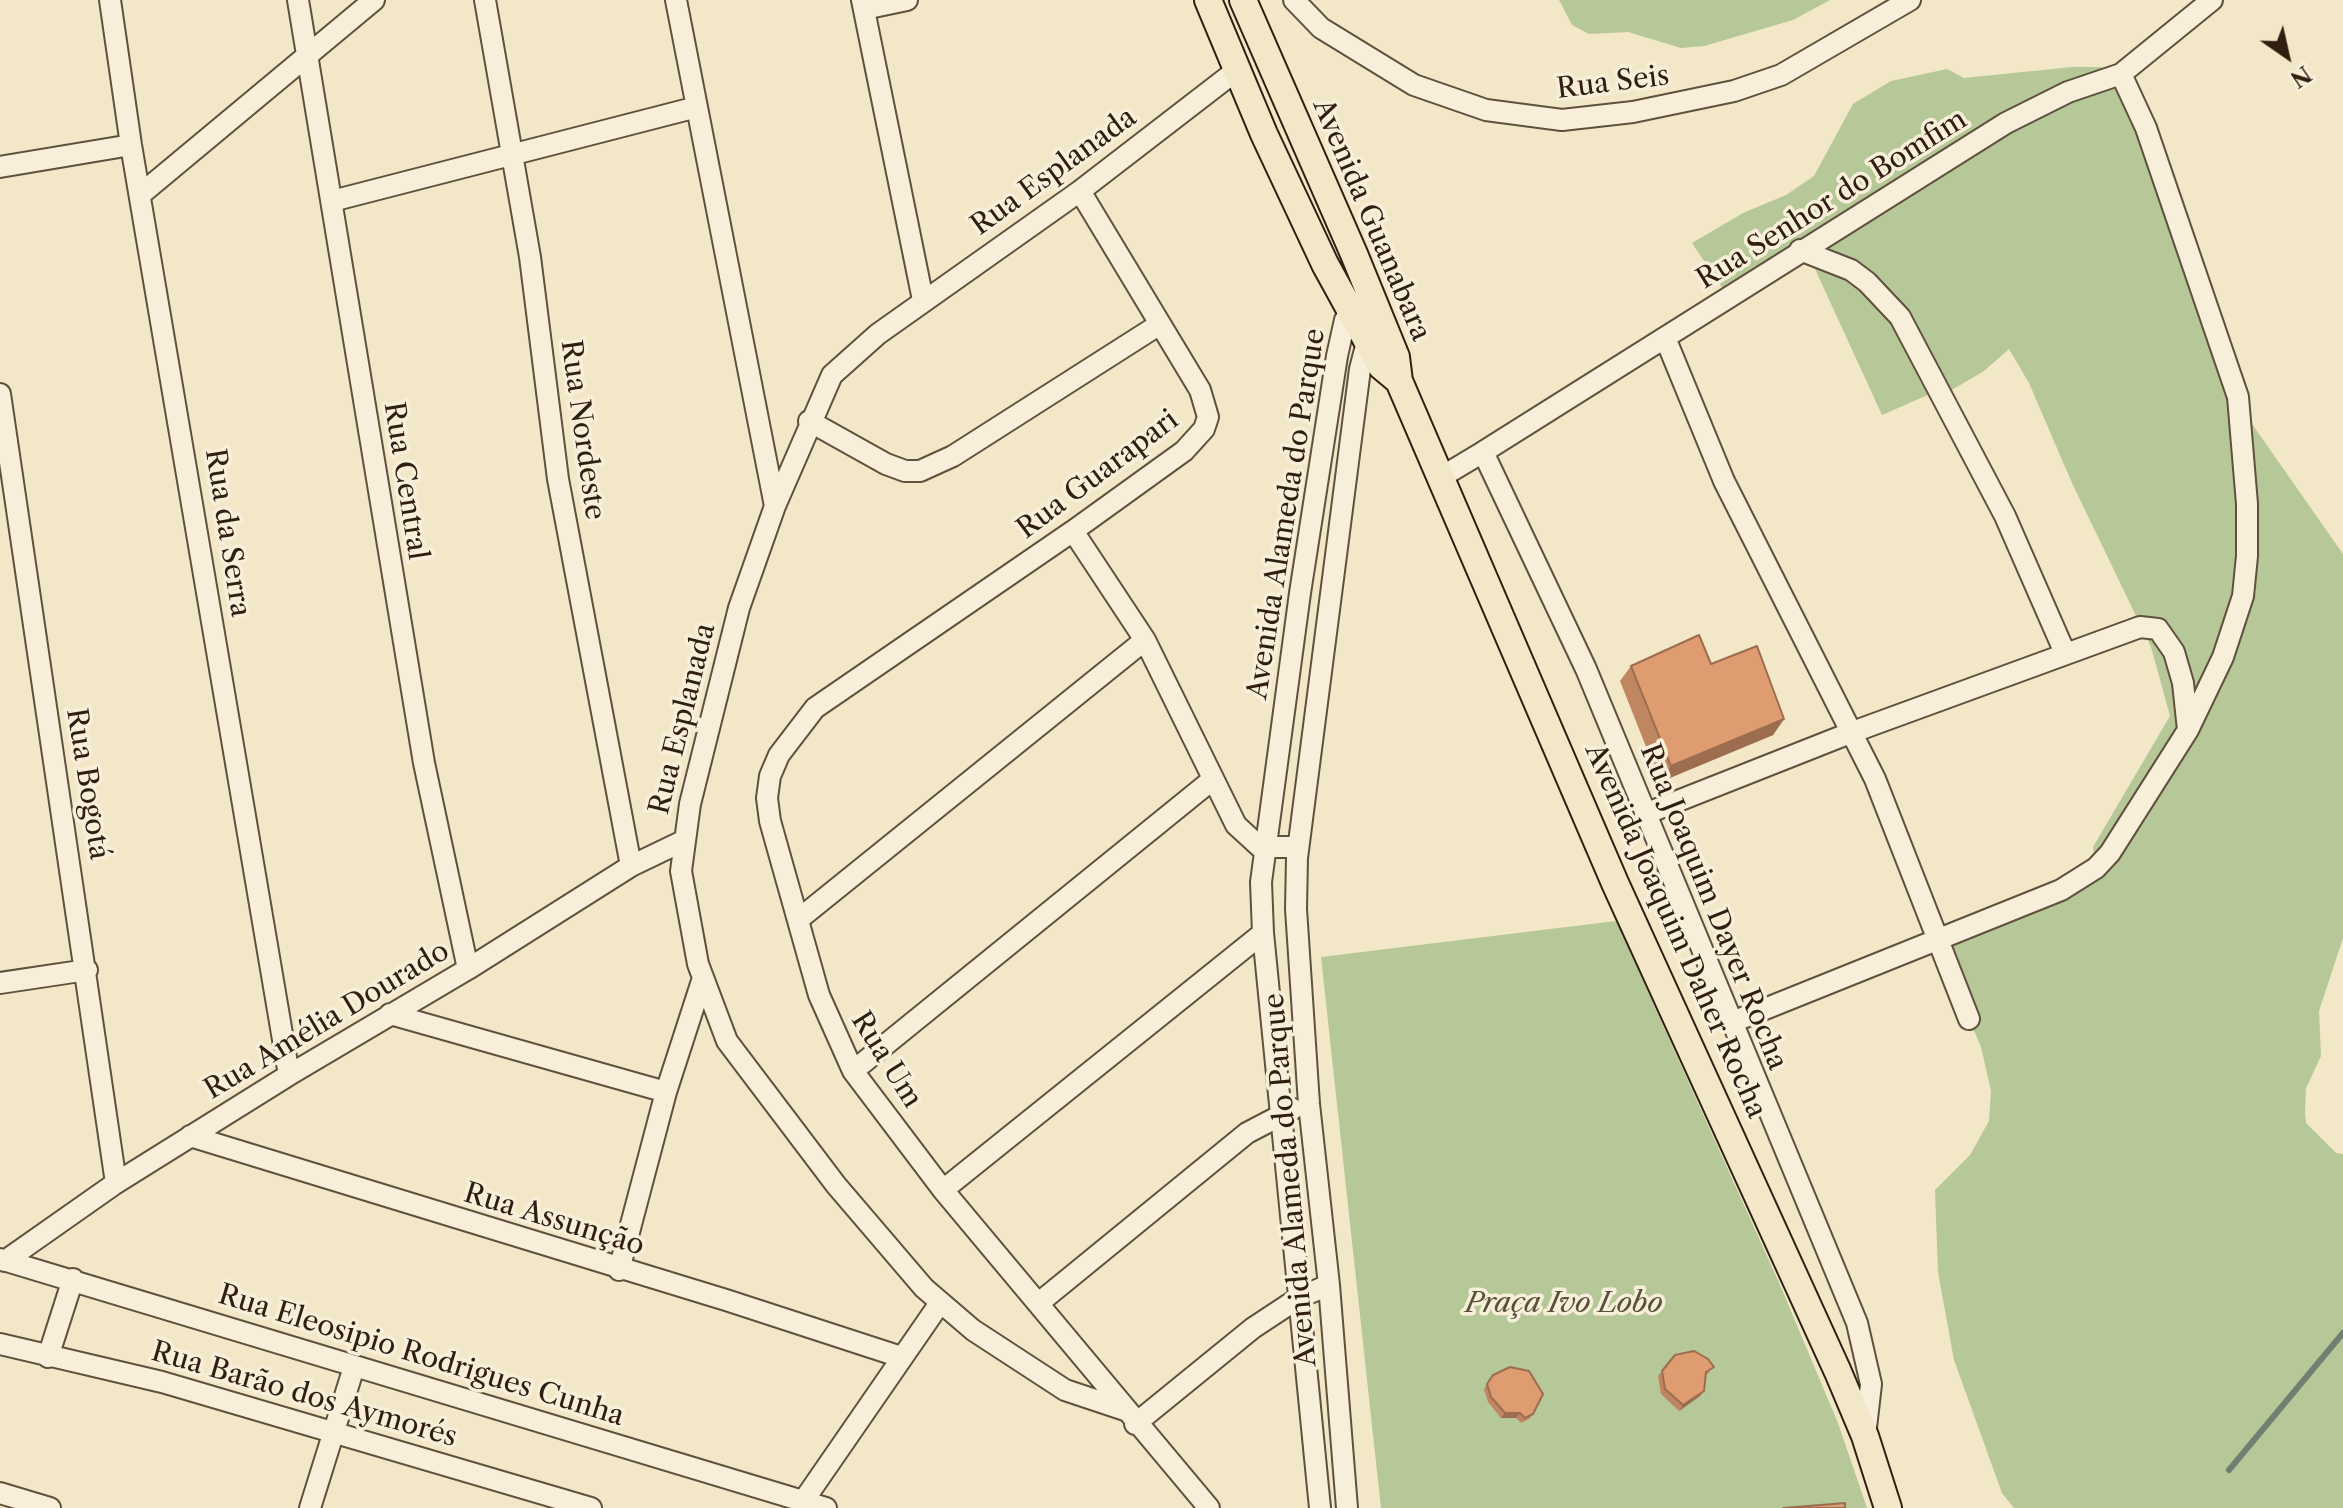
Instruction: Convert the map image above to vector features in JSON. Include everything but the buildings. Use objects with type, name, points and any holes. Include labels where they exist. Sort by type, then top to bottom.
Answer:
[{"type":"main road","name":"Avenida Guanabara","points":[[1208,0],[1297,206],[1350,311],[1376,336]]},
{"type":"main road","name":"Avenida Guanabara","points":[[1243,0],[1369,292],[1381,366],[1399,381]]},
{"type":"main road","name":"Avenida Joaquim Daher Rocha","points":[[1399,381],[1443,476],[1615,883],[1865,1436],[1888,1508]]},
{"type":"street","name":"Rua da Serra","points":[[110,0],[131,145],[289,1075]]},
{"type":"street","name":"Rua Central","points":[[298,0],[422,747],[468,969]]},
{"type":"street","points":[[141,194],[374,0]]},
{"type":"street","name":"Rua Nordeste","points":[[485,0],[530,257],[558,479],[631,866]]},
{"type":"street","points":[[676,0],[775,506]]},
{"type":"street","points":[[907,0],[863,4],[923,300]]},
{"type":"street","name":"Rua Seis","points":[[1294,0],[1321,28],[1414,85],[1450,100],[1523,118],[1591,119],[1734,91],[1781,75],[1910,0]]},
{"type":"street","name":"Rua Senhor do Bomfim","points":[[1483,452],[1666,340],[1800,250],[2041,104],[2121,74],[2212,0]]},
{"type":"street","name":"Rua Esplanada","points":[[1130,1417],[1065,1390],[973,1330],[940,1303],[846,1197],[769,1100],[727,1041],[702,981],[683,896],[683,841],[739,608],[775,506],[827,384],[843,362],[923,300],[1080,191],[1237,70]]},
{"type":"street","points":[[1730,1023],[1873,967],[1936,937],[2061,890],[2096,868],[2110,853],[2188,730],[2234,631],[2243,596],[2247,556],[2243,430],[2230,369],[2211,311],[2146,128],[2121,74]]},
{"type":"street","points":[[332,201],[697,107]]},
{"type":"street","points":[[0,167],[131,145]]},
{"type":"street","name":"Rua Guarapari","points":[[837,691],[1073,531],[1184,451],[1204,429],[1208,417],[1200,390],[1080,191]]},
{"type":"street","points":[[1800,250],[1851,270],[1867,282],[1900,317],[2005,516],[2065,653]]},
{"type":"street","name":"Avenida Alameda do Parque","points":[[1320,1508],[1263,933],[1261,882],[1324,436],[1342,331],[1350,311],[1369,292]]},
{"type":"street","points":[[809,421],[886,464],[905,471],[920,471],[953,456],[1160,324]]},
{"type":"street","name":"Avenida Alameda do Parque","points":[[1347,1508],[1329,1285],[1309,1104],[1296,909],[1298,847],[1360,369],[1376,336]]},
{"type":"street","points":[[1666,340],[1724,481],[1875,779],[1969,1019]]},
{"type":"street","name":"Rua Bogotá","points":[[0,394],[116,1183]]},
{"type":"street","points":[[1443,476],[1483,452]]},
{"type":"street","name":"Rua Joaquim Dayer Rocha","points":[[1483,452],[1586,669],[1730,1023],[1857,1323],[1871,1384],[1865,1436]]},
{"type":"street","points":[[1073,531],[1145,640],[1212,780],[1246,837],[1266,848],[1298,847]]},
{"type":"street","points":[[1645,814],[1850,733],[2065,653],[2150,626],[2158,629],[2174,652],[2183,683],[2188,730]]},
{"type":"street","points":[[799,919],[1145,640]]},
{"type":"street","name":"Rua Um","points":[[837,691],[794,731],[770,776],[767,798],[770,821],[829,1023],[853,1071],[943,1190],[1040,1302],[1130,1417],[1209,1508]]},
{"type":"street","points":[[853,1071],[1212,780]]},
{"type":"street","name":"Rua Amélia Dourado","points":[[3,1260],[190,1136],[468,969],[631,866],[683,841]]},
{"type":"street","points":[[943,1190],[1263,933]]},
{"type":"street","points":[[0,983],[87,970]]},
{"type":"street","points":[[619,1270],[666,1092],[702,981]]},
{"type":"street","points":[[390,1014],[666,1092]]},
{"type":"street","points":[[1040,1302],[1247,1133],[1281,1112],[1309,1104]]},
{"type":"street","name":"Rua Assunção","points":[[190,1136],[619,1270],[726,1300],[901,1357]]},
{"type":"street","name":"Rua Eleosipio Rodrigues Cunha","points":[[3,1260],[826,1508]]},
{"type":"street","points":[[48,1357],[73,1279]]},
{"type":"street","points":[[1130,1417],[1253,1328],[1300,1297],[1329,1285]]},
{"type":"street","points":[[804,1500],[940,1303]]},
{"type":"street","name":"Rua Barão dos Aymorés","points":[[0,1344],[162,1382],[591,1508]]},
{"type":"street","points":[[1065,1390],[1090,1364]]},
{"type":"street","points":[[310,1508],[354,1367]]},
{"type":"street","points":[[0,1493],[50,1508]]},
{"type":"green space","points":[[1559,0],[1830,0],[1793,20],[1704,46],[1681,48],[1628,32],[1589,34],[1572,25]]},
{"type":"green space","points":[[2101,67],[2135,88],[2250,421],[2343,554],[2343,938],[2319,1011],[2321,1056],[2306,1088],[2305,1112],[2306,1123],[2336,1153],[2343,1154],[2343,1508],[2014,1508],[2002,1493],[1954,1360],[1938,1272],[1935,1190],[1970,1155],[1989,1121],[1991,1091],[1981,1047],[1941,953],[1952,940],[2095,861],[2093,847],[2170,716],[2151,647],[2072,483],[2029,383],[2009,349],[1984,371],[1950,391],[1930,394],[1882,415],[1804,245],[1725,292],[1692,243],[1743,213],[1786,195],[1814,176],[1853,104],[1891,81],[1947,69],[1964,78]]},
{"type":"green space","name":"Praça Ivo Lobo","points":[[1616,921],[1780,1285],[1838,1423],[1867,1508],[1381,1508],[1321,957]]},
{"type":"waterway","points":[[2229,1470],[2343,1333]]}]
